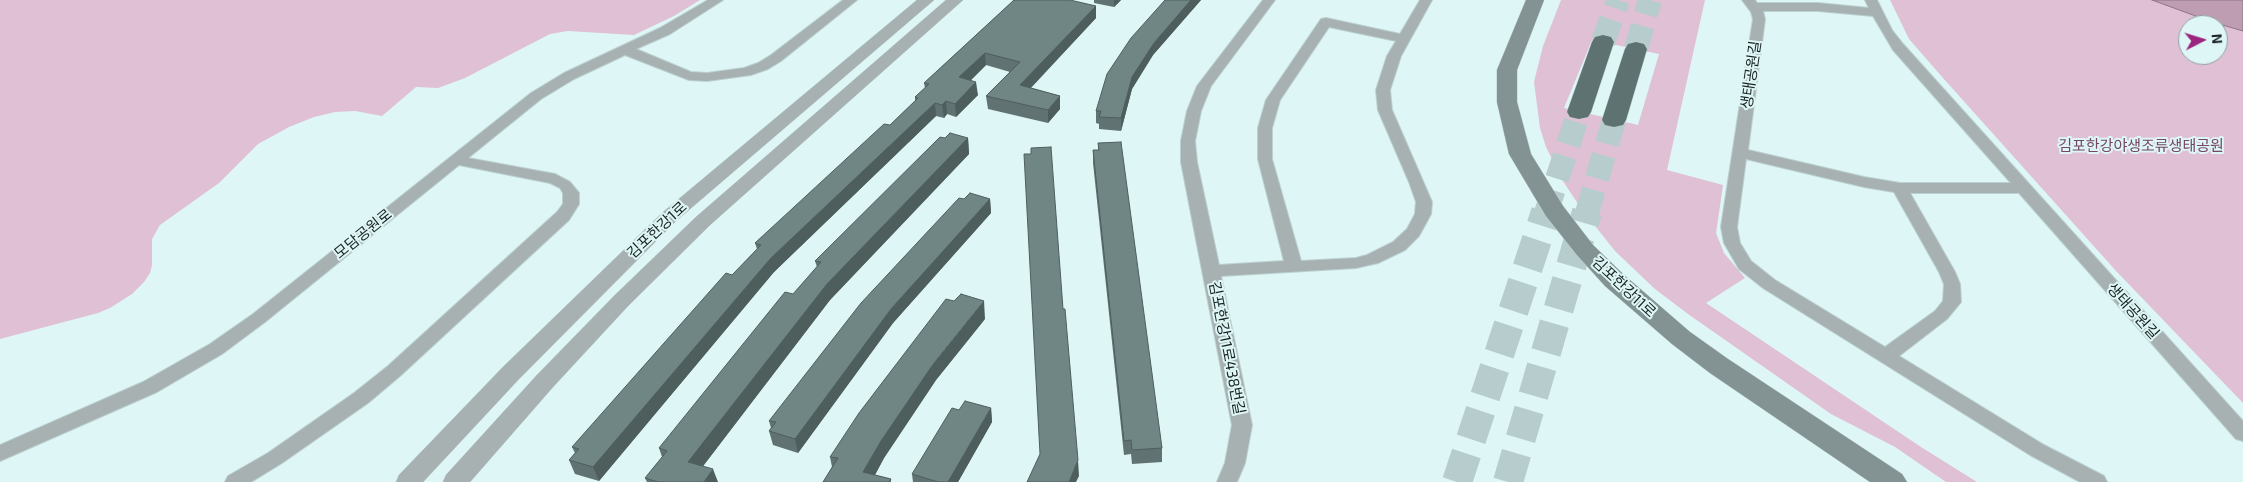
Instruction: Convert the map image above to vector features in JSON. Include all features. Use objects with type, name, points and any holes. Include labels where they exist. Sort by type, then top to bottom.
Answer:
[{"type":"highway","points":[[1579,112],[1603,42]]},
{"type":"highway","points":[[1614,120],[1636,49]]},
{"type":"main road","name":"김포한강11로","points":[[1535,0],[1512,54],[1508,70],[1507,102],[1520,154],[1554,211],[1585,250],[1614,280],[1682,338],[1719,366],[1892,482]]},
{"type":"street","name":"모담공원로","points":[[0,453],[150,387],[216,349],[259,318],[455,160],[556,82],[666,31],[717,0]]},
{"type":"street","points":[[626,50],[689,76],[707,77],[746,72],[776,58],[851,0]]},
{"type":"street","name":"김포한강1로","points":[[408,482],[518,366],[669,217],[926,0]]},
{"type":"street","name":"김포한강1로","points":[[455,482],[615,308],[703,221],[955,0]]},
{"type":"street","name":"김포한강11로438번길","points":[[1227,482],[1235,462],[1242,425],[1235,380],[1189,162],[1190,127],[1204,86],[1269,0]]},
{"type":"street","name":"김포한강11로438번길","points":[[1212,272],[1340,266],[1372,259],[1399,246],[1407,239],[1420,222],[1423,214],[1421,193],[1390,122],[1383,100],[1383,90],[1388,69],[1426,0]]},
{"type":"street","points":[[1751,4],[1812,7],[1874,7]]},
{"type":"street","name":"생태공원길","points":[[1751,4],[1758,15],[1758,23],[1729,235],[1745,265],[1769,284],[2037,450],[2096,482]]},
{"type":"street","name":"생태공원길","points":[[1874,7],[1898,47],[2243,434]]},
{"type":"street","points":[[1294,267],[1265,159],[1265,128],[1273,100],[1326,22],[1404,39]]},
{"type":"street","points":[[1741,153],[1864,182],[1900,188],[2023,188]]},
{"type":"street","points":[[235,482],[322,426],[367,393],[563,216],[571,204],[571,192],[565,185],[555,179],[455,160]]},
{"type":"street","points":[[1886,356],[1941,315],[1952,302],[1952,284],[1947,272],[1900,188]]},
{"type":"green space","points":[[0,0],[700,0],[674,16],[634,35],[568,31],[550,34],[465,78],[438,88],[416,87],[382,116],[355,111],[335,112],[314,117],[289,127],[258,144],[219,183],[160,225],[152,239],[152,265],[150,273],[132,294],[98,313],[0,339]]},
{"type":"green space","points":[[1561,0],[1705,0],[1667,170],[1723,185],[1716,233],[1724,253],[1745,278],[1706,303],[1921,447],[1977,482],[1946,482],[1895,447],[1831,414],[1688,314],[1655,289],[1615,251],[1580,207],[1563,181],[1546,147],[1540,128],[1534,82],[1543,46]],"holes":[[[1592,40],[1659,54],[1638,125],[1564,108]]]},
{"type":"green space","name":"김포한강야생조류생태공원","points":[[1890,0],[2243,0],[2243,403],[2117,272],[1909,39]]},
{"type":"shaded area","points":[[2152,0],[2243,0],[2243,31],[2228,27],[2228,15],[2193,15]]},
{"type":"building","points":[[1014,0],[1070,0],[1096,6],[1020,85],[1060,96],[1048,110],[986,96],[1020,62],[985,53],[959,77],[976,82],[955,104],[946,101],[942,105],[935,103],[771,258],[593,467],[569,460],[579,449],[572,447],[726,273],[732,275],[761,245],[755,243],[884,124],[890,125],[918,98],[915,97],[929,84],[924,83]]},
{"type":"building","points":[[1165,0],[1191,0],[1154,43],[1132,77],[1121,118],[1099,117],[1101,111],[1096,111],[1107,74],[1131,38]]},
{"type":"building","points":[[950,133],[968,138],[827,284],[688,462],[713,469],[704,482],[658,482],[645,478],[667,451],[659,448],[785,292],[793,294],[821,262],[815,261],[940,137],[945,138]]},
{"type":"building","points":[[1121,142],[1162,448],[1132,450],[1131,440],[1124,441],[1093,150],[1099,150],[1098,143]]},
{"type":"building","points":[[1051,147],[1063,309],[1065,309],[1078,460],[1069,482],[1027,482],[1040,454],[1024,154],[1031,154],[1031,148]]},
{"type":"building","points":[[970,193],[990,199],[891,309],[795,439],[769,431],[776,422],[769,421],[861,303],[959,198],[964,199]]},
{"type":"building","points":[[961,294],[984,301],[934,363],[881,441],[863,472],[891,479],[889,482],[823,482],[838,458],[830,457],[859,413],[946,299],[954,301]]},
{"type":"building","points":[[965,401],[991,408],[948,482],[938,482],[912,474],[952,408],[959,410]]},
{"type":"tunnel","points":[[1603,42],[1618,0]]},
{"type":"tunnel","points":[[1636,49],[1650,0]]},
{"type":"tunnel","points":[[1546,213],[1579,112]]},
{"type":"tunnel","points":[[1587,213],[1614,120]]},
{"type":"tunnel","points":[[1457,482],[1546,212]]},
{"type":"tunnel","points":[[1508,482],[1587,212]]}]
